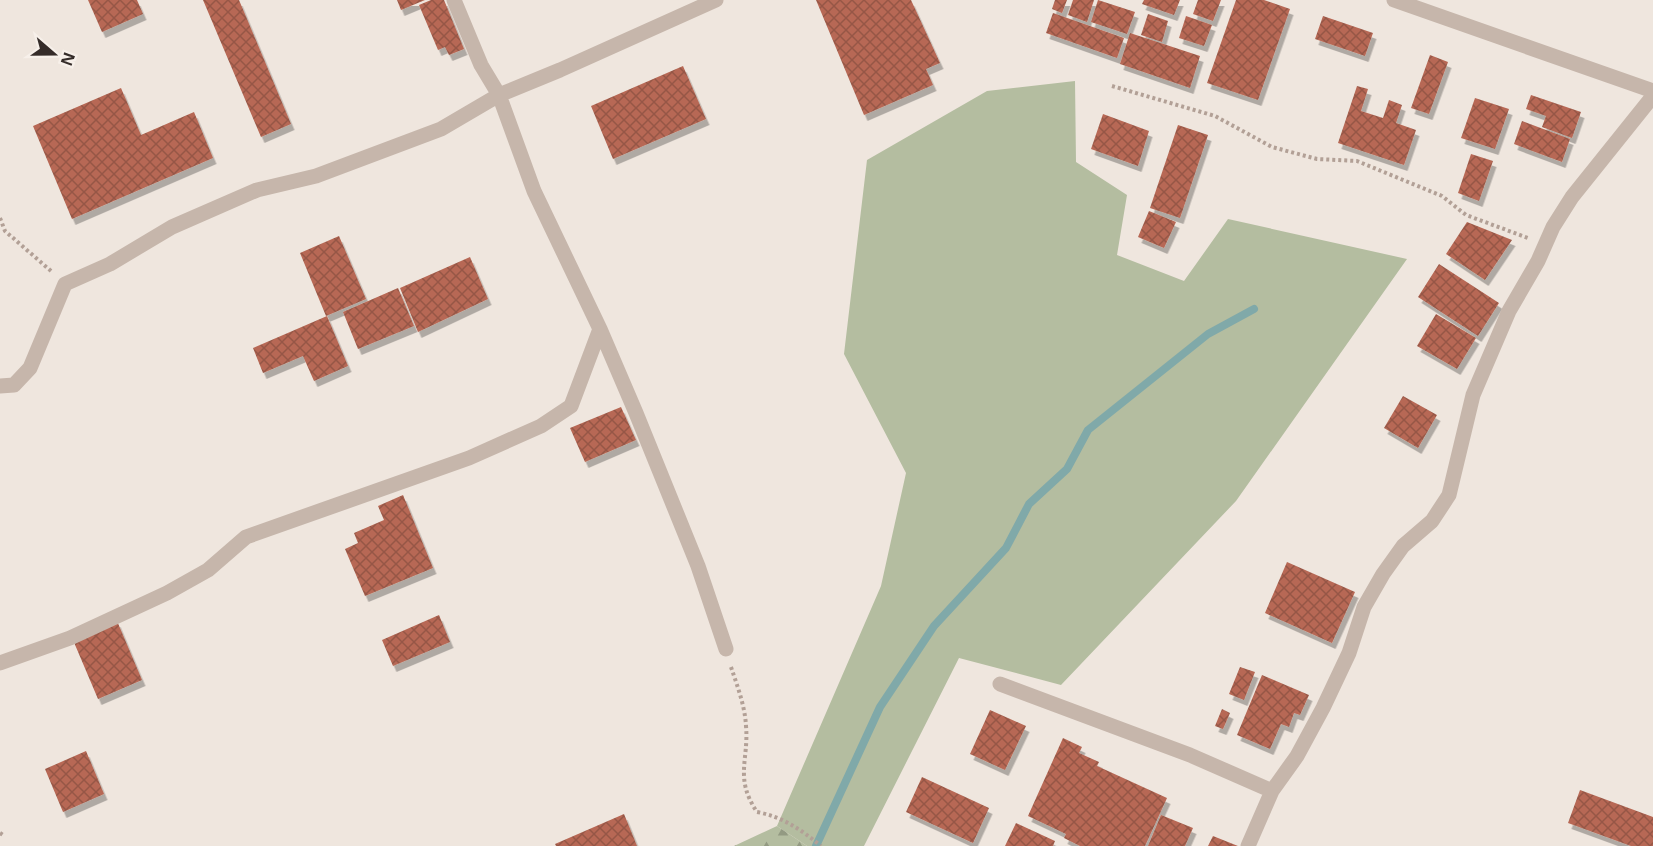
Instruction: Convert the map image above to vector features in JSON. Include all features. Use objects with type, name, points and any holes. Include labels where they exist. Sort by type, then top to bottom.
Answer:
[{"type":"street","points":[[454,0],[480,65],[499,95],[534,191],[600,329],[698,566],[726,649]]},
{"type":"street","points":[[0,386],[14,385],[30,368],[65,284],[110,264],[172,227],[257,190],[316,176],[441,129],[499,95],[716,0]]},
{"type":"street","points":[[1394,0],[1653,91]]},
{"type":"street","points":[[1248,846],[1272,791],[1297,756],[1323,708],[1348,652],[1364,607],[1403,546],[1432,520],[1449,495],[1473,394],[1509,311],[1572,197],[1653,96]]},
{"type":"street","points":[[0,663],[70,638],[167,593],[208,570],[246,537],[469,458],[542,426],[571,406],[600,329]]},
{"type":"street","points":[[1000,684],[1190,755],[1272,791]]},
{"type":"path","points":[[1112,86],[1215,116],[1272,147],[1317,159],[1357,161],[1442,196],[1466,215],[1545,245]]},
{"type":"path","points":[[0,218],[6,231],[65,284]]},
{"type":"path","points":[[726,649],[747,727],[742,765],[748,799],[757,812],[777,816],[801,830],[820,846]]},
{"type":"green space","points":[[1075,81],[1076,162],[1127,195],[1117,255],[1184,281],[1228,219],[1407,259],[1236,501],[1061,685],[959,658],[864,846],[807,846],[777,826],[881,586],[906,473],[844,354],[867,160],[987,91]]},
{"type":"green space","points":[[777,826],[807,846],[734,846]]},
{"type":"building","points":[[88,0],[137,0],[143,14],[102,32]]},
{"type":"building","points":[[203,0],[239,0],[291,124],[261,137]]},
{"type":"building","points":[[397,0],[425,0],[401,10]]},
{"type":"building","points":[[431,0],[444,0],[464,49],[449,55],[445,47],[438,50],[419,5]]},
{"type":"building","points":[[816,0],[911,0],[940,63],[926,69],[933,85],[864,115]]},
{"type":"building","points":[[1055,0],[1067,0],[1062,13],[1052,9]]},
{"type":"building","points":[[1073,0],[1094,0],[1087,22],[1068,15]]},
{"type":"building","points":[[1098,0],[1135,12],[1127,34],[1091,22]]},
{"type":"building","points":[[1144,0],[1180,0],[1174,15],[1142,4]]},
{"type":"building","points":[[1198,0],[1221,0],[1213,21],[1193,14]]},
{"type":"building","points":[[1236,0],[1264,0],[1290,9],[1258,100],[1207,83]]},
{"type":"building","points":[[1053,13],[1124,38],[1117,58],[1046,33]]},
{"type":"building","points":[[1148,14],[1168,21],[1162,42],[1141,35]]},
{"type":"building","points":[[1186,16],[1212,25],[1204,46],[1179,38]]},
{"type":"building","points":[[1323,16],[1373,33],[1365,56],[1315,39]]},
{"type":"building","points":[[1130,33],[1200,56],[1190,88],[1120,64]]},
{"type":"building","points":[[1430,55],[1448,62],[1429,114],[1411,108]]},
{"type":"building","points":[[683,66],[706,119],[613,159],[591,106]]},
{"type":"building","points":[[1357,86],[1368,89],[1361,111],[1383,118],[1389,100],[1402,105],[1396,123],[1416,130],[1404,165],[1338,143]]},
{"type":"building","points":[[121,88],[141,135],[194,112],[213,158],[72,219],[33,126]]},
{"type":"building","points":[[1531,95],[1581,112],[1572,138],[1542,127],[1546,116],[1526,109]]},
{"type":"building","points":[[1475,98],[1509,109],[1495,149],[1461,138]]},
{"type":"building","points":[[1103,114],[1149,131],[1138,166],[1091,149]]},
{"type":"building","points":[[1522,121],[1570,139],[1562,162],[1514,144]]},
{"type":"building","points":[[1178,125],[1208,135],[1180,218],[1150,208]]},
{"type":"building","points":[[1471,154],[1493,161],[1479,201],[1458,193]]},
{"type":"building","points":[[1149,211],[1176,222],[1164,248],[1138,237]]},
{"type":"building","points":[[1467,222],[1512,240],[1485,280],[1446,254]]},
{"type":"building","points":[[339,236],[366,299],[326,316],[300,253]]},
{"type":"building","points":[[470,257],[488,299],[418,332],[400,288]]},
{"type":"building","points":[[1439,264],[1499,303],[1478,336],[1418,297]]},
{"type":"building","points":[[398,288],[414,326],[358,349],[343,312]]},
{"type":"building","points":[[1436,314],[1476,338],[1457,369],[1417,346]]},
{"type":"building","points":[[327,316],[348,366],[314,381],[303,356],[263,373],[253,348]]},
{"type":"building","points":[[1403,396],[1437,415],[1418,448],[1384,428]]},
{"type":"building","points":[[621,407],[636,440],[585,462],[570,428]]},
{"type":"building","points":[[403,495],[433,568],[365,596],[345,549],[358,543],[354,533],[384,520],[378,506]]},
{"type":"building","points":[[1287,562],[1355,592],[1332,643],[1265,613]]},
{"type":"building","points":[[439,615],[450,642],[393,666],[382,640]]},
{"type":"building","points":[[117,621],[142,680],[98,699],[73,640]]},
{"type":"building","points":[[1240,667],[1255,672],[1244,700],[1229,694]]},
{"type":"building","points":[[1262,675],[1309,695],[1300,715],[1294,713],[1289,727],[1281,724],[1270,749],[1237,735]]},
{"type":"building","points":[[1222,709],[1230,713],[1223,729],[1215,726]]},
{"type":"building","points":[[990,710],[1026,726],[1005,770],[970,754]]},
{"type":"building","points":[[1063,738],[1082,747],[1079,753],[1099,762],[1097,766],[1167,798],[1145,846],[1080,846],[1064,838],[1066,834],[1028,816]]},
{"type":"building","points":[[86,751],[104,794],[63,812],[45,769]]},
{"type":"building","points":[[922,777],[989,808],[973,843],[906,812]]},
{"type":"building","points":[[1580,790],[1653,817],[1653,846],[1631,846],[1568,823]]},
{"type":"building","points":[[624,814],[637,846],[556,846],[555,844]]},
{"type":"building","points":[[1161,815],[1193,828],[1185,846],[1148,846]]},
{"type":"building","points":[[1016,823],[1055,841],[1053,846],[1005,846]]},
{"type":"building","points":[[1213,836],[1238,846],[1208,846]]},
{"type":"waterway","points":[[816,846],[880,707],[934,626],[1006,548],[1029,504],[1067,469],[1088,430],[1208,334],[1254,309]]}]
